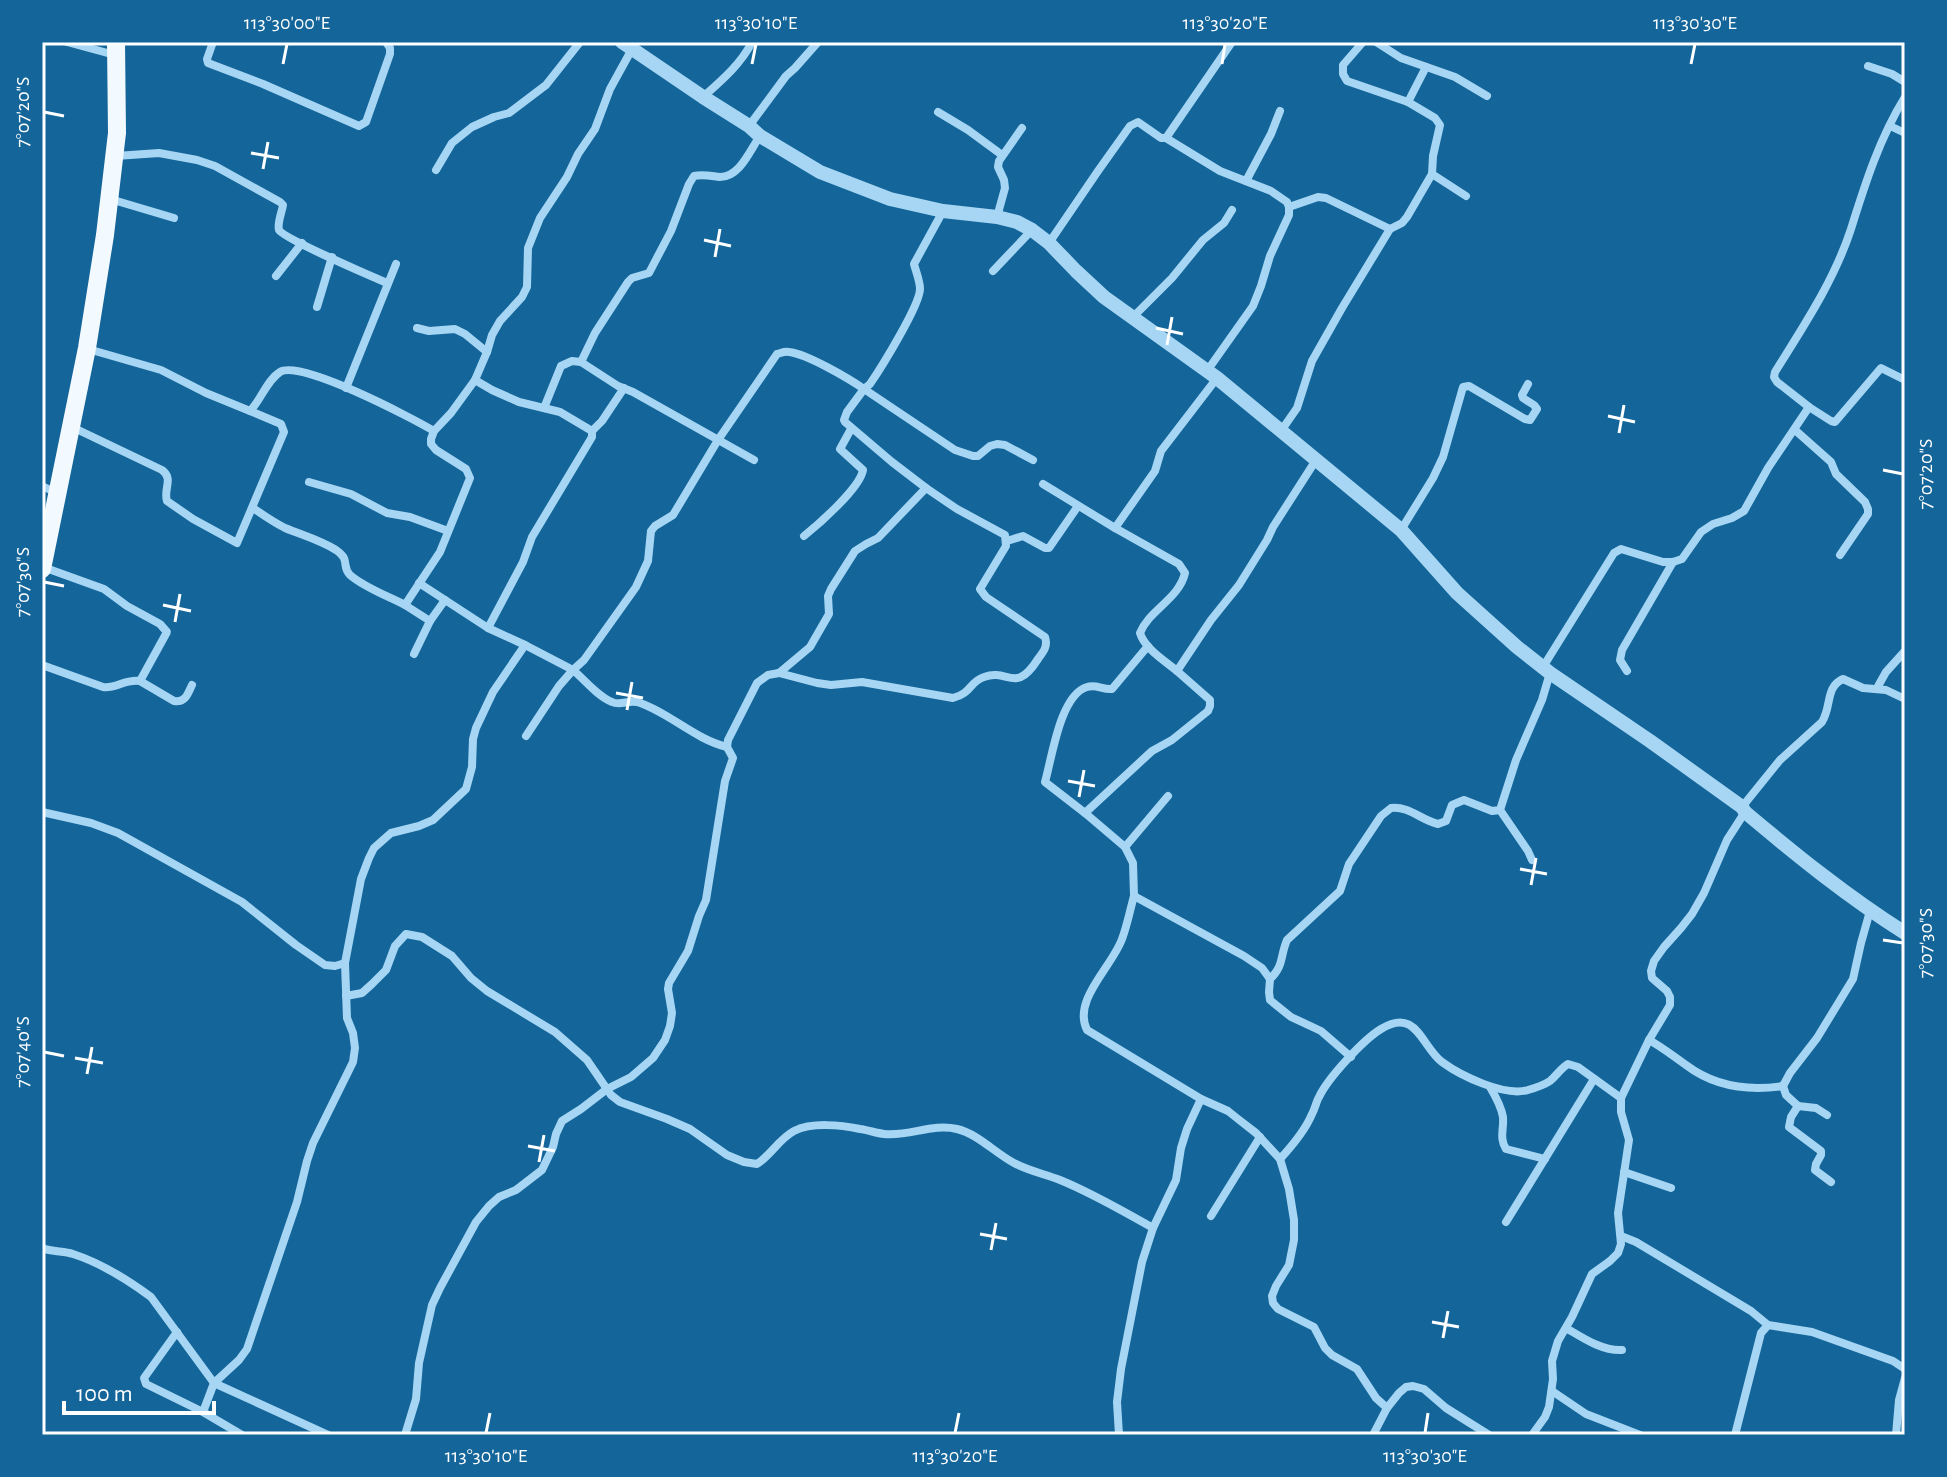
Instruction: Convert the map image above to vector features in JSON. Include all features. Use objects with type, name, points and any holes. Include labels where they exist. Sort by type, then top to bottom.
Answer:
[{"type":"main road","points":[[42,568],[50,490],[72,427],[110,199],[117,133],[116,49]]},
{"type":"street","points":[[67,42],[116,49]]},
{"type":"street","points":[[213,42],[208,63],[359,126],[366,122],[390,54],[386,42]]},
{"type":"street","points":[[436,170],[452,143],[472,127],[509,113],[546,85],[580,42]]},
{"type":"street","points":[[703,97],[745,55],[752,42]]},
{"type":"street","points":[[581,362],[595,333],[628,282],[649,273],[694,176],[721,177],[736,172],[754,131],[786,76],[818,42]]},
{"type":"street","points":[[1166,138],[1232,42]]},
{"type":"street","points":[[1281,431],[1297,408],[1312,361],[1342,308],[1390,229],[1407,217],[1432,174],[1440,125],[1435,118],[1408,102],[1347,81],[1343,74],[1343,65],[1363,42]]},
{"type":"street","points":[[1376,42],[1401,58],[1455,77],[1487,96]]},
{"type":"street","points":[[405,605],[440,552],[470,478],[466,469],[431,444],[434,431],[475,380],[495,329],[522,297],[527,287],[528,248],[540,218],[595,129],[627,45],[820,172],[890,199],[943,211],[997,217],[1032,230],[1104,297],[1212,375],[1401,530],[1488,623],[1547,670],[1743,810],[1870,911],[1905,933]]},
{"type":"street","points":[[1868,66],[1905,82]]},
{"type":"street","points":[[1408,102],[1426,67]]},
{"type":"street","points":[[1905,97],[1870,172],[1828,281],[1774,377],[1809,407],[1835,422],[1881,368],[1905,380]]},
{"type":"street","points":[[1246,181],[1280,111]]},
{"type":"street","points":[[938,112],[1002,155]]},
{"type":"street","points":[[1049,243],[1130,126],[1138,122],[1220,171],[1271,191],[1287,202],[1289,207],[1289,215],[1270,256],[1253,306],[1161,451],[1155,471],[1115,528]]},
{"type":"street","points":[[1890,126],[1905,133]]},
{"type":"street","points":[[997,217],[1005,188],[998,167],[1002,155],[1022,128]]},
{"type":"street","points":[[115,156],[159,153],[215,166],[280,202],[283,205],[278,226],[286,237],[387,283]]},
{"type":"street","points":[[1432,174],[1466,196]]},
{"type":"street","points":[[1289,207],[1318,197],[1326,198],[1390,229]]},
{"type":"street","points":[[110,199],[174,218]]},
{"type":"street","points":[[1133,317],[1172,278],[1203,240],[1224,223],[1232,210]]},
{"type":"street","points":[[405,1435],[416,1399],[419,1363],[432,1305],[476,1222],[499,1197],[516,1190],[542,1170],[562,1121],[642,1067],[653,1058],[665,1040],[672,1013],[669,983],[688,951],[710,882],[725,781],[733,758],[727,747],[730,734],[757,683],[768,675],[779,673],[817,683],[862,682],[953,698],[964,695],[981,678],[994,675],[1009,679],[1021,677],[1031,669],[1047,646],[1045,637],[986,597],[980,589],[1006,546],[1005,535],[926,488],[845,422],[845,417],[870,384],[909,317],[920,292],[914,264],[943,211]]},
{"type":"street","points":[[993,271],[1032,230]]},
{"type":"street","points":[[276,276],[302,243]]},
{"type":"street","points":[[317,307],[332,257]]},
{"type":"street","points":[[346,388],[396,264]]},
{"type":"street","points":[[417,328],[429,331],[455,329],[487,352]]},
{"type":"street","points":[[72,427],[162,470],[169,480],[165,492],[167,501],[234,542],[239,542],[284,432],[281,424],[206,393],[161,370],[87,348]]},
{"type":"street","points":[[526,736],[559,686],[584,660],[636,587],[648,561],[651,531],[673,515],[718,440],[777,354],[787,351],[809,358],[864,389],[955,450],[978,456],[990,446],[1005,445],[1033,460]]},
{"type":"street","points":[[544,408],[561,366],[572,361],[581,362],[754,460]]},
{"type":"street","points":[[250,411],[271,381],[281,372],[292,370],[321,378],[384,404],[434,431]]},
{"type":"street","points":[[475,380],[511,399],[560,412],[592,431]]},
{"type":"street","points":[[1401,530],[1443,457],[1463,387],[1469,386],[1530,420],[1537,409],[1523,398],[1528,384]]},
{"type":"street","points":[[488,628],[523,562],[532,537],[592,437],[592,431],[624,388]]},
{"type":"street","points":[[1500,810],[1516,760],[1542,700],[1547,670],[1614,553],[1621,549],[1663,562],[1682,559],[1701,532],[1744,511],[1768,468],[1809,407]]},
{"type":"street","points":[[804,536],[820,523],[863,474],[863,470],[840,449],[851,429]]},
{"type":"street","points":[[1795,430],[1831,462],[1836,474],[1865,502],[1868,509],[1868,514],[1840,555]]},
{"type":"street","points":[[1177,671],[1239,585],[1316,460]]},
{"type":"street","points":[[309,482],[351,494],[387,513],[410,517],[448,531]]},
{"type":"street","points":[[1043,484],[1179,564],[1185,573],[1184,579],[1140,633],[1142,641],[1210,700],[1208,711],[1172,740],[1152,751],[1085,813]]},
{"type":"street","points":[[779,673],[810,647],[829,614],[828,596],[831,589],[855,551],[878,538],[926,488]]},
{"type":"street","points":[[1007,541],[1023,536],[1049,548],[1078,506]]},
{"type":"street","points":[[253,508],[284,527],[343,555],[348,573],[430,621]]},
{"type":"street","points":[[1627,671],[1620,660],[1622,650],[1673,562]]},
{"type":"street","points":[[42,568],[104,589],[160,624],[167,632],[140,681]]},
{"type":"street","points":[[419,583],[488,628],[573,670],[615,703],[636,702],[713,743],[727,747]]},
{"type":"street","points":[[414,654],[430,621],[445,600]]},
{"type":"street","points":[[203,1412],[214,1383],[247,1349],[297,1202],[313,1143],[353,1062],[355,1048],[347,1018],[345,963],[361,879],[374,848],[391,833],[433,820],[466,789],[476,728],[493,692],[525,645]]},
{"type":"street","points":[[1148,646],[1112,689],[1096,685],[1084,687],[1070,702],[1054,740],[1045,782],[1125,847],[1133,863],[1134,896],[1122,940],[1090,993],[1082,1020],[1087,1030],[1201,1099],[1228,1111],[1260,1137],[1280,1159],[1289,1189],[1294,1240],[1289,1265],[1276,1286],[1273,1303],[1278,1309],[1314,1327],[1325,1348],[1357,1369],[1376,1398],[1387,1408]]},
{"type":"street","points":[[1877,688],[1886,672],[1905,651]]},
{"type":"street","points":[[42,665],[108,688],[125,681],[140,681],[180,702],[192,685]]},
{"type":"street","points":[[1532,1435],[1549,1407],[1552,1361],[1558,1341],[1592,1274],[1618,1253],[1621,1244],[1618,1213],[1629,1140],[1621,1112],[1621,1098],[1670,1005],[1667,991],[1652,978],[1654,961],[1692,914],[1743,810],[1780,760],[1827,715],[1835,682],[1843,679],[1863,688],[1886,690],[1905,699]]},
{"type":"street","points":[[1125,847],[1168,796]]},
{"type":"street","points":[[1351,1057],[1321,1031],[1291,1017],[1270,1000],[1270,979],[1281,966],[1287,940],[1340,891],[1349,864],[1381,816],[1391,808],[1406,808],[1438,824],[1446,821],[1452,805],[1464,800],[1492,811],[1500,810]]},
{"type":"street","points":[[1500,810],[1532,860]]},
{"type":"street","points":[[42,812],[91,823],[118,833],[242,902],[325,965],[345,963]]},
{"type":"street","points":[[1134,896],[1244,956],[1262,968],[1270,979]]},
{"type":"street","points":[[1827,1115],[1816,1108],[1798,1106],[1786,1095],[1783,1086],[1853,979],[1870,911]]},
{"type":"street","points":[[346,996],[362,993],[386,970],[395,946],[406,934],[422,937],[452,956],[487,991],[555,1032],[587,1060],[620,1102],[690,1129],[727,1155],[744,1162],[757,1164],[795,1131],[811,1126],[858,1128],[884,1134],[948,1128],[971,1135],[1019,1166],[1062,1181],[1153,1228]]},
{"type":"street","points":[[1280,1159],[1305,1128],[1324,1089],[1366,1041],[1393,1024],[1408,1024],[1417,1030],[1441,1061],[1490,1087],[1513,1093],[1525,1091],[1544,1084],[1568,1064],[1578,1067],[1621,1098]]},
{"type":"street","points":[[1649,1040],[1709,1079],[1748,1089],[1783,1086]]},
{"type":"street","points":[[1506,1222],[1594,1079]]},
{"type":"street","points":[[1490,1087],[1499,1102],[1503,1119],[1501,1141],[1506,1149],[1545,1159]]},
{"type":"street","points":[[1119,1435],[1117,1402],[1121,1369],[1142,1262],[1153,1228],[1176,1180],[1187,1129],[1201,1099]]},
{"type":"street","points":[[1798,1106],[1789,1127],[1821,1151],[1815,1170],[1831,1182]]},
{"type":"street","points":[[1211,1216],[1260,1137]]},
{"type":"street","points":[[1624,1172],[1671,1188]]},
{"type":"street","points":[[1621,1236],[1751,1311],[1768,1325],[1812,1332],[1893,1361],[1905,1369]]},
{"type":"street","points":[[42,1248],[74,1254],[140,1289],[151,1297],[214,1383],[328,1435]]},
{"type":"street","points":[[1735,1435],[1761,1333],[1768,1325]]},
{"type":"street","points":[[1566,1328],[1603,1347],[1622,1350]]},
{"type":"street","points":[[177,1332],[144,1378],[146,1384],[242,1435]]},
{"type":"street","points":[[1896,1435],[1899,1400],[1905,1378]]},
{"type":"street","points":[[1373,1435],[1399,1393],[1413,1386],[1424,1389],[1446,1408],[1489,1435]]},
{"type":"street","points":[[1552,1391],[1586,1414],[1640,1435]]}]
